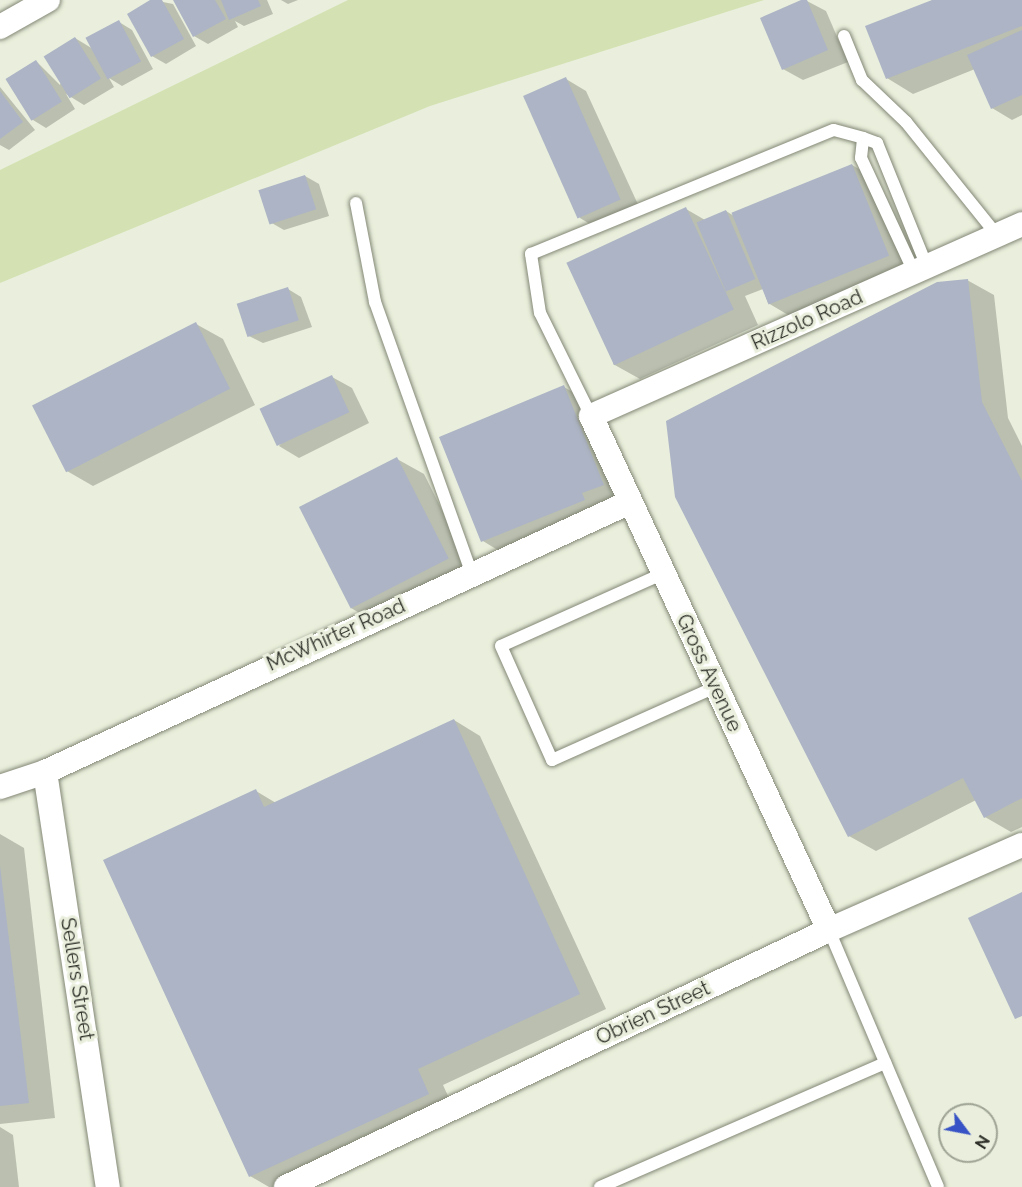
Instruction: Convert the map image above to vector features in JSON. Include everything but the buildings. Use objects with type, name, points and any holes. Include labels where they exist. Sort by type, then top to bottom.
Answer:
[{"type":"street","points":[[0,27],[48,0]]},
{"type":"street","name":"Rizzolo Road","points":[[591,416],[1022,224]]},
{"type":"street","name":"Gross Avenue","points":[[591,416],[628,503],[829,930]]},
{"type":"street","name":"McWhirter Road","points":[[0,787],[45,772],[628,503]]},
{"type":"street","name":"Sellers Street","points":[[45,772],[108,1187]]},
{"type":"street","name":"Obrien Street","points":[[286,1187],[829,930],[1022,845]]},
{"type":"lane","points":[[844,36],[862,80],[906,122],[997,235]]},
{"type":"lane","points":[[591,416],[540,313],[531,254],[834,130],[877,143],[920,269]]},
{"type":"lane","points":[[863,138],[861,158],[920,269]]},
{"type":"lane","points":[[356,203],[375,302],[472,574]]},
{"type":"lane","points":[[662,574],[501,646],[552,760],[715,687]]},
{"type":"lane","points":[[829,930],[938,1187]]},
{"type":"lane","points":[[600,1187],[885,1063]]},
{"type":"green space","points":[[348,0],[764,0],[430,106],[0,283],[0,170]]}]
